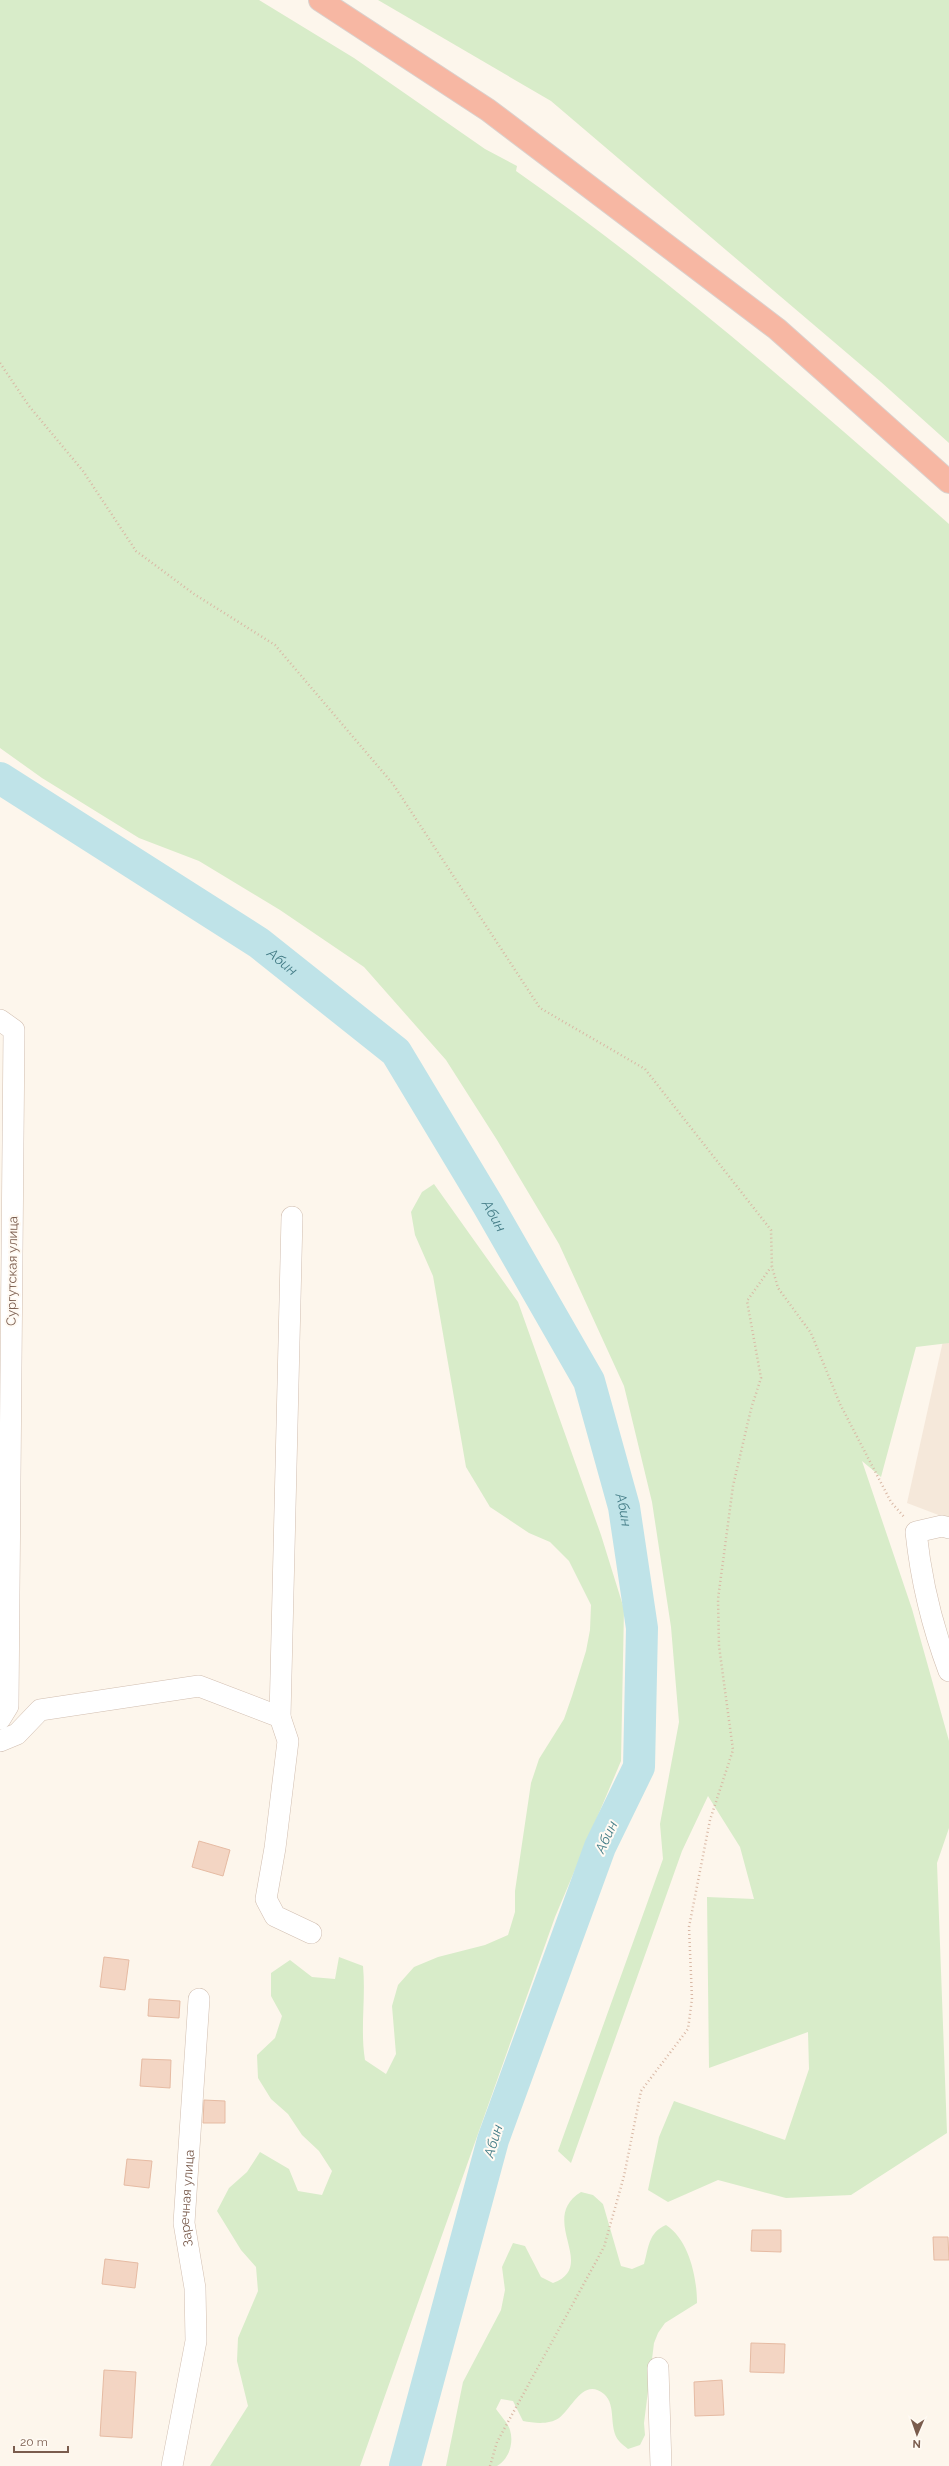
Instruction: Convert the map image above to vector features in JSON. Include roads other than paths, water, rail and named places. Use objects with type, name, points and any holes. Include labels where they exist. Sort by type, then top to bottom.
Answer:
[{"type":"highway","points":[[320,0],[488,110],[777,329],[949,482]]},
{"type":"street","name":"Сургутская улица","points":[[0,1020],[14,1030],[8,1706],[0,1719]]},
{"type":"street","points":[[292,1217],[280,1717],[288,1741],[275,1848],[266,1899],[275,1916],[312,1933]]},
{"type":"street","points":[[946,1527],[916,1532],[920,1570],[939,1646],[949,1671]]},
{"type":"street","points":[[0,1741],[18,1734],[40,1710],[199,1686],[280,1717]]},
{"type":"street","name":"Заречная улица","points":[[172,2466],[196,2341],[195,2288],[184,2223],[199,2000]]},
{"type":"street","points":[[658,2368],[661,2466]]},
{"type":"waterway","name":"Абин","points":[[0,778],[259,943],[396,1052],[488,1205],[589,1381],[624,1507],[642,1628],[639,1767],[600,1847],[493,2140],[405,2466]]}]
